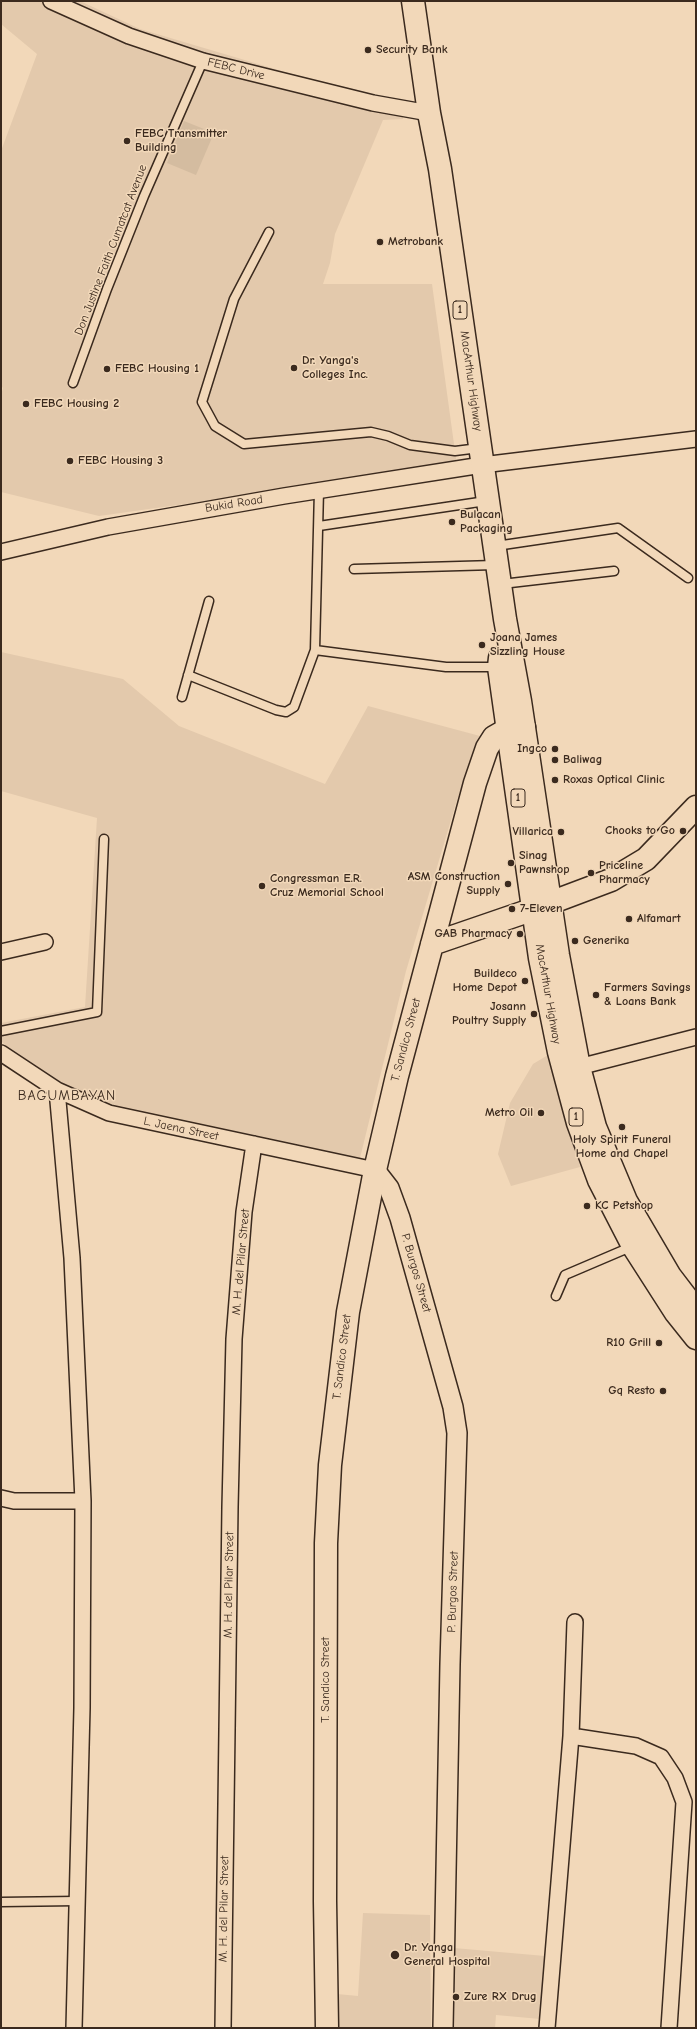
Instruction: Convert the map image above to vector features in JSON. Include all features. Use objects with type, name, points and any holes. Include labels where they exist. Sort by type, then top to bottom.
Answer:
[{"type":"main road","name":"MacArthur Highway","points":[[412,1],[429,113],[440,170],[477,460],[489,501],[506,620],[516,728],[543,906],[565,1000],[571,1068],[587,1152],[599,1180],[640,1242],[676,1313],[696,1338]]},
{"type":"main road","name":"MacArthur Highway","points":[[506,620],[499,667],[516,728]]},
{"type":"main road","name":"T. Sandico Street","points":[[327,2028],[325,1901],[326,1611],[330,1465],[348,1312],[375,1170],[397,1076],[452,863],[480,766],[487,748],[494,737],[516,728]]},
{"type":"main road","points":[[432,944],[543,906],[611,880],[646,859],[696,807]]},
{"type":"main road","name":"MacArthur Highway","points":[[640,1242],[670,1276],[696,1310]]},
{"type":"street","name":"FEBC Drive","points":[[51,1],[130,36],[204,61],[372,103],[429,113]]},
{"type":"street","name":"Bukid Road","points":[[1,552],[108,527],[319,490],[477,460],[696,438]]},
{"type":"street","points":[[1,952],[45,942]]},
{"type":"street","points":[[571,1068],[696,1037]]},
{"type":"street","name":"L. Jaena Street","points":[[1,1053],[57,1090],[109,1113],[375,1170]]},
{"type":"street","points":[[57,1090],[72,1258],[83,1501],[82,1708],[74,2028]]},
{"type":"street","name":"M. H. del Pilar Street","points":[[223,2028],[234,1339],[244,1212],[254,1144]]},
{"type":"street","name":"P. Burgos Street","points":[[375,1170],[389,1188],[400,1218],[453,1407],[457,1434],[448,1765],[444,2028]]},
{"type":"street","points":[[1,1498],[14,1501],[83,1501]]},
{"type":"street","points":[[547,2028],[571,1736],[575,1622]]},
{"type":"street","points":[[571,1736],[636,1746],[661,1757],[675,1778],[684,1802],[669,2028]]},
{"type":"lane","name":"Don Justine Faith Cumatcat Avenue","points":[[73,383],[107,289],[144,196],[204,61]]},
{"type":"lane","points":[[269,232],[234,299],[202,402],[215,426],[244,444],[306,440],[371,432],[388,436],[410,445],[455,452],[477,460]]},
{"type":"lane","points":[[188,675],[270,708],[286,712],[294,707],[315,650],[319,490]]},
{"type":"lane","points":[[319,526],[489,501]]},
{"type":"lane","points":[[498,565],[618,528],[688,578]]},
{"type":"lane","points":[[354,569],[498,565],[614,571]]},
{"type":"lane","points":[[182,697],[209,601]]},
{"type":"lane","points":[[315,650],[446,667],[499,667]]},
{"type":"lane","points":[[1,1030],[97,1012],[104,839]]},
{"type":"lane","points":[[556,1296],[565,1275],[640,1242]]},
{"type":"lane","points":[[1,1902],[77,1901]]},
{"type":"shaded area","points":[[1,1],[80,1],[140,29],[383,101],[400,99],[403,119],[383,120],[335,234],[330,263],[323,284],[432,284],[457,466],[99,516],[1,492],[1,395],[3,388],[1,386],[1,151],[37,54],[1,24]]},
{"type":"shaded area","points":[[184,121],[214,133],[196,175],[167,163]]},
{"type":"shaded area","name":"Congressman E.R. Cruz Memorial School","points":[[1,652],[123,679],[179,726],[325,784],[368,706],[480,736],[457,800],[406,971],[360,1158],[115,1105],[69,1088],[29,1067],[1,1041],[1,1023],[85,1007],[97,818],[1,791]]},
{"type":"shaded area","points":[[553,1052],[580,1167],[511,1186],[498,1154],[510,1103],[533,1064]]},
{"type":"shaded area","name":"Dr. Yanga General Hospital","points":[[363,1913],[430,1915],[431,2028],[337,2028],[337,1994],[358,1996]]},
{"type":"shaded area","name":"Dr. Yanga General Hospital","points":[[454,1948],[545,1956],[540,2019],[496,2015],[495,2028],[448,2028]]},
{"type":"place","name":"Security Bank","points":[[368,50]]},
{"type":"place","name":"FEBC Transmitter Building","points":[[127,141]]},
{"type":"place","name":"Metrobank","points":[[380,242]]},
{"type":"place","name":"Dr. Yanga's Colleges Inc.","points":[[294,368]]},
{"type":"place","name":"FEBC Housing 1","points":[[107,369]]},
{"type":"place","name":"FEBC Housing 2","points":[[26,404]]},
{"type":"place","name":"FEBC Housing 3","points":[[70,461]]},
{"type":"place","name":"Bulacan Packaging","points":[[452,522]]},
{"type":"place","name":"Joana James Sizzling House","points":[[482,645]]},
{"type":"place","name":"Ingco","points":[[555,749]]},
{"type":"place","name":"Baliwag","points":[[555,760]]},
{"type":"place","name":"Roxas Optical Clinic","points":[[555,780]]},
{"type":"place","name":"Chooks to Go","points":[[683,831]]},
{"type":"place","name":"Villarica","points":[[561,832]]},
{"type":"place","name":"Sinag Pawnshop","points":[[511,863]]},
{"type":"place","name":"Priceline Pharmacy","points":[[591,873]]},
{"type":"place","name":"ASM Construction Supply","points":[[508,884]]},
{"type":"place","name":"Congressman E.R. Cruz Memorial School","points":[[262,886]]},
{"type":"place","name":"7-Eleven","points":[[512,909]]},
{"type":"place","name":"Alfamart","points":[[629,919]]},
{"type":"place","name":"GAB Pharmacy","points":[[520,934]]},
{"type":"place","name":"Generika","points":[[575,941]]},
{"type":"place","name":"Buildeco Home Depot","points":[[525,981]]},
{"type":"place","name":"Farmers Savings & Loans Bank","points":[[596,995]]},
{"type":"place","name":"Josann Poultry Supply","points":[[534,1014]]},
{"type":"place","name":"Metro Oil","points":[[541,1113]]},
{"type":"place","name":"Holy Spirit Funeral Home and Chapel","points":[[622,1127]]},
{"type":"place","name":"KC Petshop","points":[[587,1206]]},
{"type":"place","name":"R10 Grill","points":[[659,1343]]},
{"type":"place","name":"Gq Resto","points":[[663,1391]]},
{"type":"place","name":"Dr. Yanga General Hospital","points":[[395,1955]]},
{"type":"place","name":"Zure RX Drug","points":[[456,1997]]},
{"type":"district","name":"BAGUMBAYAN","points":[[67,1096]]}]
